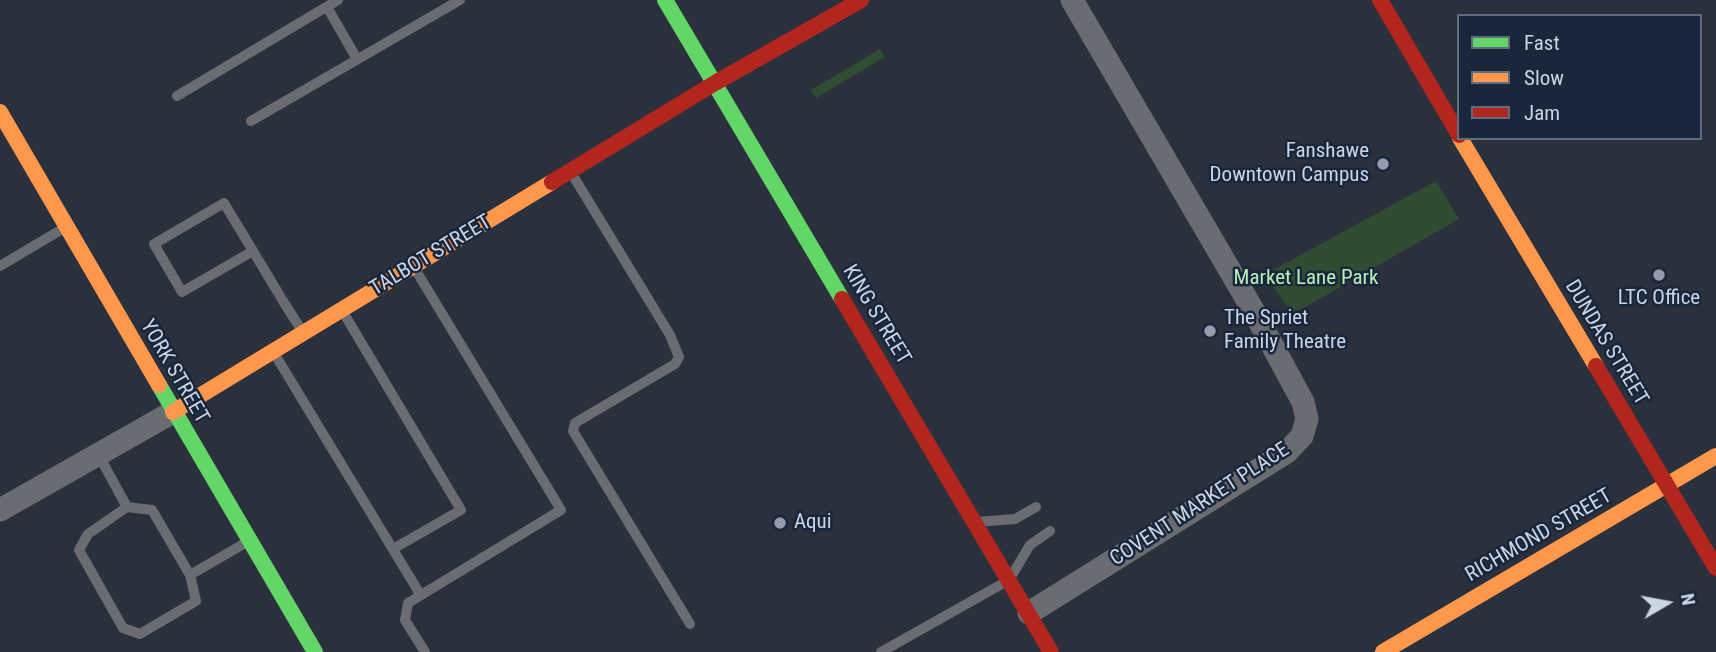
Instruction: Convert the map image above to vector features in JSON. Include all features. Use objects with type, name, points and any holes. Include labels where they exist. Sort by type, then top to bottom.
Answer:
[{"type":"main road","name":"KING STREET","points":[[665,0],[1051,652]]},
{"type":"main road","name":"TALBOT STREET","points":[[173,412],[715,83],[861,0]]},
{"type":"main road","name":"DUNDAS STREET","points":[[1380,0],[1457,132]]},
{"type":"main road","name":"YORK STREET","points":[[0,112],[315,652]]},
{"type":"main road","name":"DUNDAS STREET","points":[[1462,140],[1716,568]]},
{"type":"main road","name":"RICHMOND STREET","points":[[1383,652],[1716,456]]},
{"type":"street","name":"COVENT MARKET PLACE","points":[[1029,613],[1287,452],[1302,436],[1307,419],[1303,401],[1253,310],[1072,0]]},
{"type":"street","name":"TALBOT STREET","points":[[0,510],[173,412]]},
{"type":"lane","points":[[177,96],[338,0]]},
{"type":"lane","points":[[251,121],[460,0]]},
{"type":"lane","points":[[327,6],[357,59]]},
{"type":"lane","points":[[570,172],[670,335],[679,357],[675,364],[575,423],[573,431],[690,624]]},
{"type":"lane","points":[[253,251],[183,292],[154,244],[224,203],[303,333]]},
{"type":"lane","points":[[0,266],[66,226]]},
{"type":"lane","points":[[413,266],[561,510],[408,603],[404,614],[425,652]]},
{"type":"lane","points":[[341,310],[461,510],[393,549]]},
{"type":"lane","points":[[273,351],[420,594]]},
{"type":"lane","points":[[98,454],[127,507]]},
{"type":"lane","points":[[127,507],[152,510],[190,575],[196,601],[140,634],[123,628],[79,550],[88,534],[127,507]]},
{"type":"lane","points":[[975,522],[1015,519],[1036,507]]},
{"type":"lane","points":[[881,652],[1009,580],[1030,545],[1050,531]]},
{"type":"lane","points":[[190,575],[249,540]]},
{"type":"green space","points":[[880,49],[885,57],[816,98],[811,90]]},
{"type":"green space","name":"Market Lane Park","points":[[1436,181],[1459,219],[1293,314],[1264,275]]},
{"type":"traffic: fast","points":[[665,0],[842,299]]},
{"type":"traffic: fast","points":[[159,385],[315,652]]},
{"type":"traffic: slow","points":[[0,112],[159,385]]},
{"type":"traffic: slow","points":[[1461,140],[1596,366]]},
{"type":"traffic: slow","points":[[173,412],[552,182]]},
{"type":"traffic: slow","points":[[1383,652],[1716,456]]},
{"type":"traffic: jam","points":[[552,182],[715,83],[861,0]]},
{"type":"traffic: jam","points":[[1380,0],[1457,132]]},
{"type":"traffic: jam","points":[[842,299],[1051,652]]},
{"type":"traffic: jam","points":[[1596,366],[1716,568]]},
{"type":"place","name":"Fanshawe Downtown Campus","points":[[1383,164]]},
{"type":"place","name":"LTC Office","points":[[1659,275]]},
{"type":"place","name":"The Spriet Family Theatre","points":[[1210,331]]},
{"type":"place","name":"Aqui","points":[[780,523]]}]
